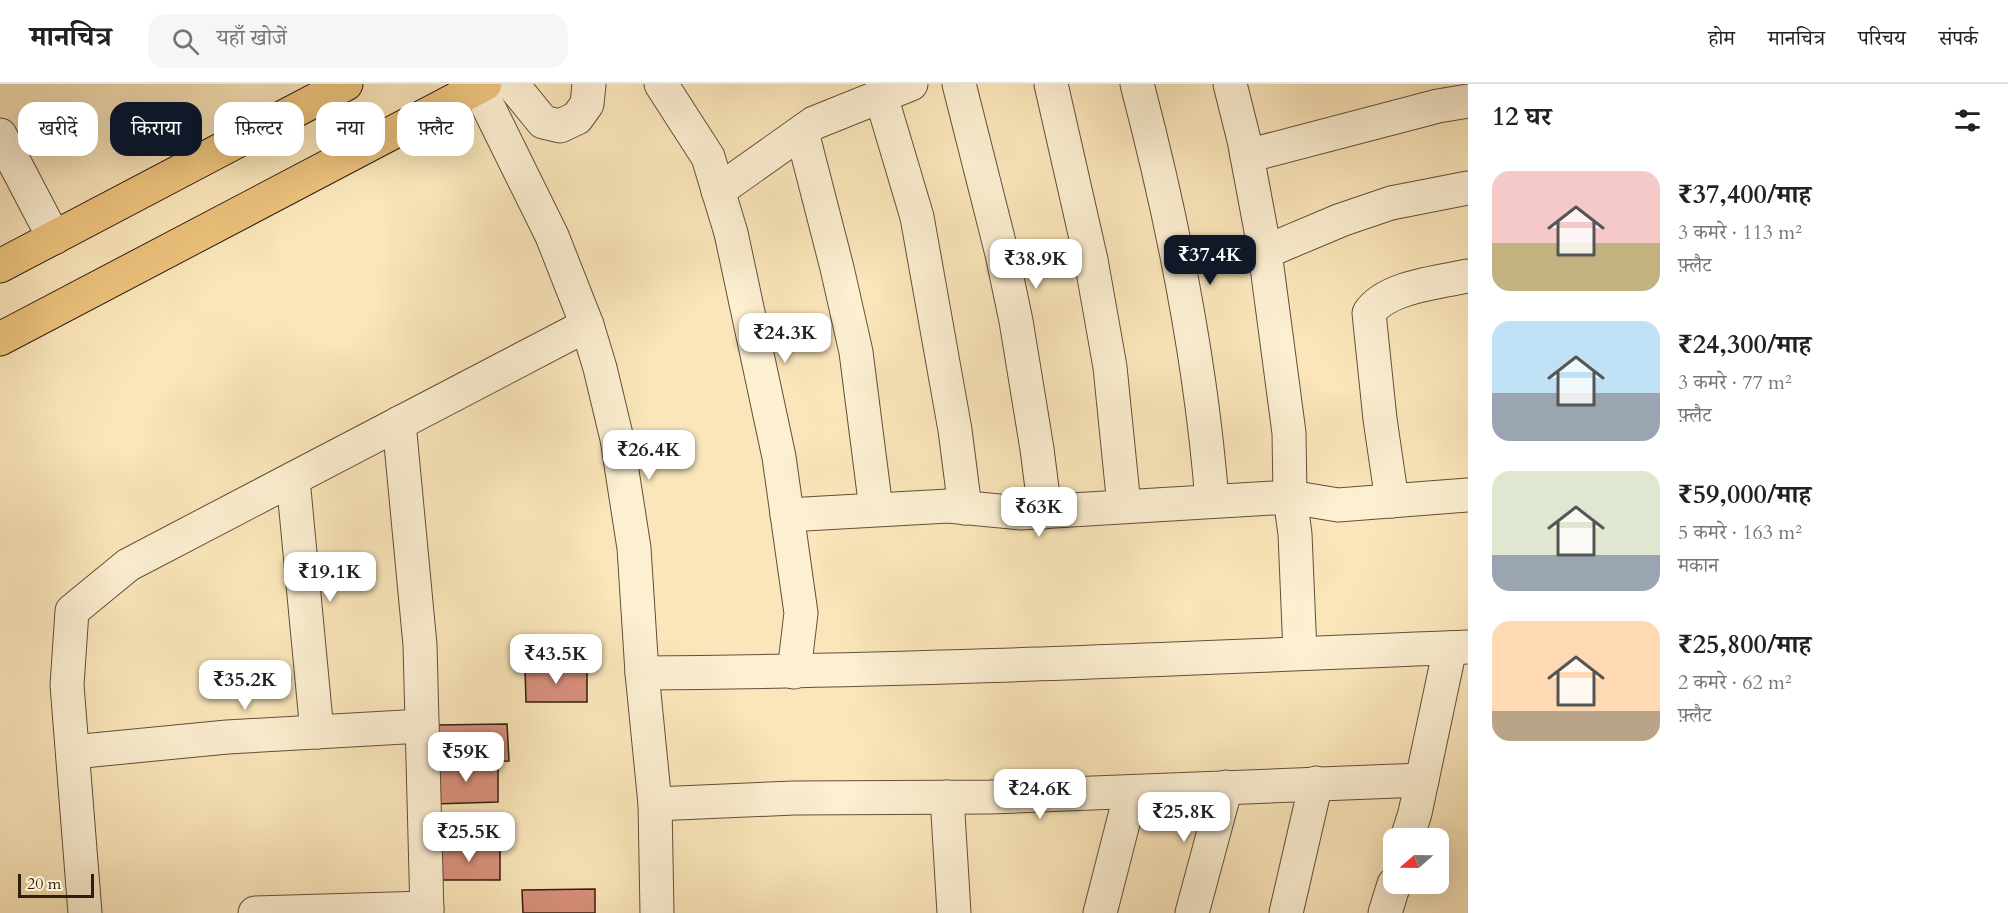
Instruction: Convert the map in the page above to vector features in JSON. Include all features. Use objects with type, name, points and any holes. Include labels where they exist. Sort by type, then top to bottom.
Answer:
[{"type":"main road","points":[[0,266],[346,84]]},
{"type":"main road","points":[[0,339],[482,86]]},
{"type":"street","points":[[512,84],[543,122],[560,126],[577,118],[587,104],[588,84]]},
{"type":"street","points":[[661,84],[708,157],[731,233],[772,423],[787,515],[801,613],[794,672]]},
{"type":"street","points":[[718,191],[814,123],[911,84]]},
{"type":"street","points":[[959,84],[1014,309],[1045,512]]},
{"type":"street","points":[[1051,84],[1091,260],[1108,356],[1124,506]]},
{"type":"street","points":[[1137,84],[1182,276],[1207,439],[1212,501]]},
{"type":"street","points":[[1230,84],[1247,156],[1264,252],[1289,433],[1290,497],[1295,534],[1300,653]]},
{"type":"street","points":[[482,86],[552,236],[587,325],[617,439],[634,548],[642,673],[655,804],[657,913]]},
{"type":"street","points":[[881,96],[917,216],[956,430],[965,507]]},
{"type":"street","points":[[1247,156],[1427,108],[1468,101]]},
{"type":"street","points":[[802,132],[827,226],[856,352],[876,510]]},
{"type":"street","points":[[0,135],[54,237]]},
{"type":"street","points":[[1264,252],[1341,220],[1391,203],[1468,188]]},
{"type":"street","points":[[1392,501],[1380,419],[1369,313],[1375,304],[1396,293],[1468,276]]},
{"type":"street","points":[[85,913],[67,685],[72,610],[128,565],[587,325]]},
{"type":"street","points":[[255,913],[427,910],[420,645],[399,423]]},
{"type":"street","points":[[293,479],[317,732]]},
{"type":"street","points":[[787,515],[948,506],[1021,513],[1290,497],[1338,505],[1468,495]]},
{"type":"street","points":[[642,673],[794,672],[1459,647],[1410,828]]},
{"type":"street","points":[[73,752],[227,737],[422,726]]},
{"type":"street","points":[[655,804],[794,798],[1131,792],[1422,780]]},
{"type":"street","points":[[1286,913],[1316,783]]},
{"type":"street","points":[[1192,913],[1226,787]]},
{"type":"street","points":[[1100,913],[1131,792]]},
{"type":"street","points":[[947,797],[954,913]]},
{"type":"street","points":[[1385,913],[1391,894]]},
{"type":"building","points":[[587,667],[587,702],[526,702],[525,668]]},
{"type":"building","points":[[507,724],[509,761],[437,762],[436,725]]},
{"type":"building","points":[[498,763],[498,802],[435,804],[434,765]]},
{"type":"building","points":[[500,845],[500,880],[438,880],[438,846]]},
{"type":"building","points":[[595,889],[595,913],[523,913],[522,890]]}]
